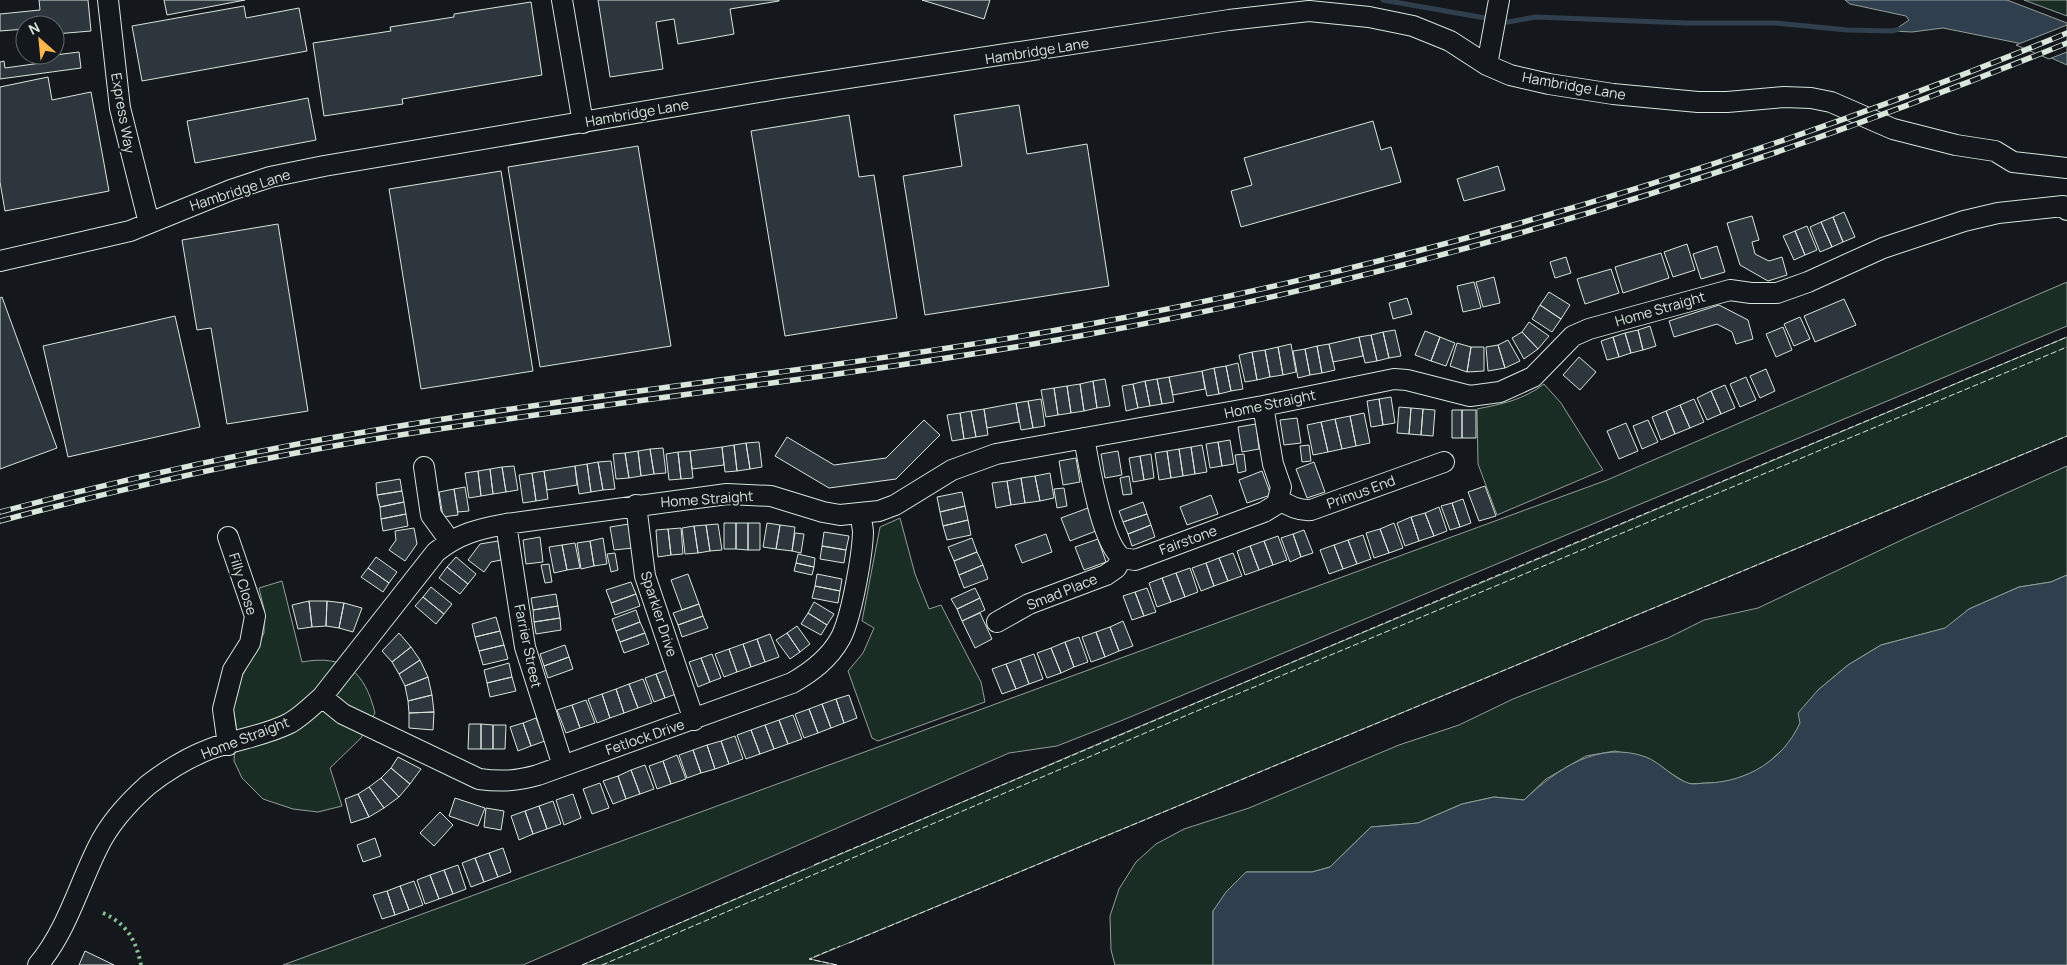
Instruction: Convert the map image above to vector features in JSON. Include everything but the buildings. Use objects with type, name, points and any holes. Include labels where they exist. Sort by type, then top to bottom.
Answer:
[{"type":"street","name":"Express Way","points":[[108,0],[120,108],[149,223]]},
{"type":"street","points":[[562,0],[583,123]]},
{"type":"street","name":"Hambridge Lane","points":[[0,261],[130,231],[231,190],[270,177],[324,166],[777,90],[1220,21],[1309,11],[1369,17],[1413,26],[1450,40],[1487,65],[1510,75],[1549,84],[1613,94],[1698,102],[1727,102],[1784,97],[1811,98],[1831,102],[1893,129],[1956,145],[1995,151],[2013,162],[2067,168]]},
{"type":"street","points":[[1487,65],[1496,12]]},
{"type":"street","name":"Home Straight","points":[[38,965],[64,928],[99,846],[133,799],[149,784],[179,765],[211,749],[265,733],[290,723],[322,697],[436,552],[450,541],[476,529],[636,505],[747,494],[771,496],[823,512],[860,514],[880,511],[895,505],[952,470],[969,462],[996,454],[1263,406],[1394,379],[1407,380],[1470,396],[1500,392],[1533,378],[1573,336],[1589,329],[1730,290],[1751,293],[1777,293],[1808,282],[1883,248],[1964,222],[1998,214],[2064,206],[2067,210]]},
{"type":"street","points":[[1263,406],[1273,464],[1281,488],[1280,500]]},
{"type":"street","points":[[1084,438],[1097,502],[1113,548],[1122,558]]},
{"type":"street","name":"Primus End","points":[[1280,500],[1290,507],[1311,510],[1444,462]]},
{"type":"street","points":[[424,467],[431,515],[450,541]]},
{"type":"street","name":"Fairstone","points":[[1122,558],[1134,560],[1264,512],[1280,500]]},
{"type":"street","name":"Sparkler Drive","points":[[636,505],[645,576],[694,720]]},
{"type":"street","name":"Fetlock Drive","points":[[322,697],[343,714],[479,780],[517,781],[563,766],[792,683],[811,672],[827,657],[841,638],[858,572],[863,532],[860,514]]},
{"type":"street","name":"Farrier Street","points":[[506,524],[526,647],[563,766]]},
{"type":"street","name":"Filly Close","points":[[228,537],[254,616],[250,642],[233,670],[223,709],[228,745]]},
{"type":"street","name":"Smad Place","points":[[998,622],[1030,604],[1106,575],[1116,568],[1122,558]]},
{"type":"green space","points":[[2024,0],[2067,0],[2067,16]]},
{"type":"green space","points":[[2067,282],[2067,326],[1123,720],[1057,746],[1009,753],[523,965],[283,965],[1607,480]]},
{"type":"green space","points":[[2067,337],[2067,436],[810,959],[837,965],[582,965],[1107,740]]},
{"type":"green space","points":[[1544,384],[1561,403],[1603,470],[1497,515],[1478,464],[1477,409],[1520,398]]},
{"type":"green space","points":[[2067,466],[2067,575],[2051,582],[2019,587],[1969,609],[1946,628],[1881,645],[1848,665],[1818,690],[1791,742],[1761,769],[1728,782],[1688,784],[1646,758],[1615,751],[1586,756],[1546,779],[1524,800],[1494,797],[1462,804],[1418,823],[1371,827],[1330,867],[1312,872],[1246,872],[1213,911],[1213,965],[1115,965],[1111,950],[1110,916],[1119,889],[1136,862],[1156,844],[1184,829],[1249,808],[1399,745],[1459,725],[1513,699],[1668,638],[1704,620],[1758,608],[1908,537]]},
{"type":"green space","points":[[900,518],[915,574],[929,609],[941,605],[981,682],[985,702],[878,741],[872,738],[848,671],[863,653],[874,628],[862,621],[880,527]]},
{"type":"green space","points":[[282,581],[302,662],[330,661],[351,669],[365,687],[375,713],[361,738],[330,768],[342,806],[318,812],[293,809],[263,799],[242,778],[234,761],[236,724],[233,708],[238,684],[264,633],[264,609],[259,588]]},
{"type":"water","points":[[1845,0],[2007,0],[2067,23],[2067,65],[2018,43],[1943,28],[1912,32],[1893,31],[1909,20],[1906,16],[1850,4]]},
{"type":"water","points":[[2067,575],[2067,965],[1213,965],[1213,911],[1226,892],[1246,872],[1312,872],[1330,867],[1371,827],[1418,823],[1462,804],[1494,797],[1524,800],[1564,768],[1595,755],[1611,752],[1646,757],[1677,778],[1690,784],[1722,782],[1750,773],[1774,758],[1784,748],[1800,723],[1798,713],[1818,690],[1848,665],[1881,645],[1945,628],[1969,609],[2019,587],[2051,582]]},
{"type":"pier","points":[[2067,25],[2067,52],[2049,59],[2016,45]]},
{"type":"waterway","points":[[1383,0],[1491,19]]},
{"type":"waterway","points":[[1499,20],[1508,22],[1536,17],[1686,23],[1776,23],[1847,30],[1893,31],[1899,29]]},
{"type":"railway","points":[[0,512],[187,466],[329,438],[464,416],[819,367],[997,340],[1211,300],[1336,272],[1584,205],[1706,166],[1828,125],[2067,33]]},
{"type":"railway","points":[[0,521],[192,474],[338,445],[561,411],[823,376],[998,350],[1211,310],[1336,282],[1460,250],[1706,176],[1948,90],[2067,43]]},
{"type":"hedge","points":[[103,913],[118,922],[129,934],[133,940],[141,965]]},
{"type":"fence","points":[[814,865],[1460,591],[2067,337]]},
{"type":"fence","points":[[602,965],[1192,713],[2067,347]]},
{"type":"fence","points":[[849,943],[2067,436]]},
{"type":"fence","points":[[582,965],[805,869]]},
{"type":"fence","points":[[837,965],[809,959],[840,946]]}]
